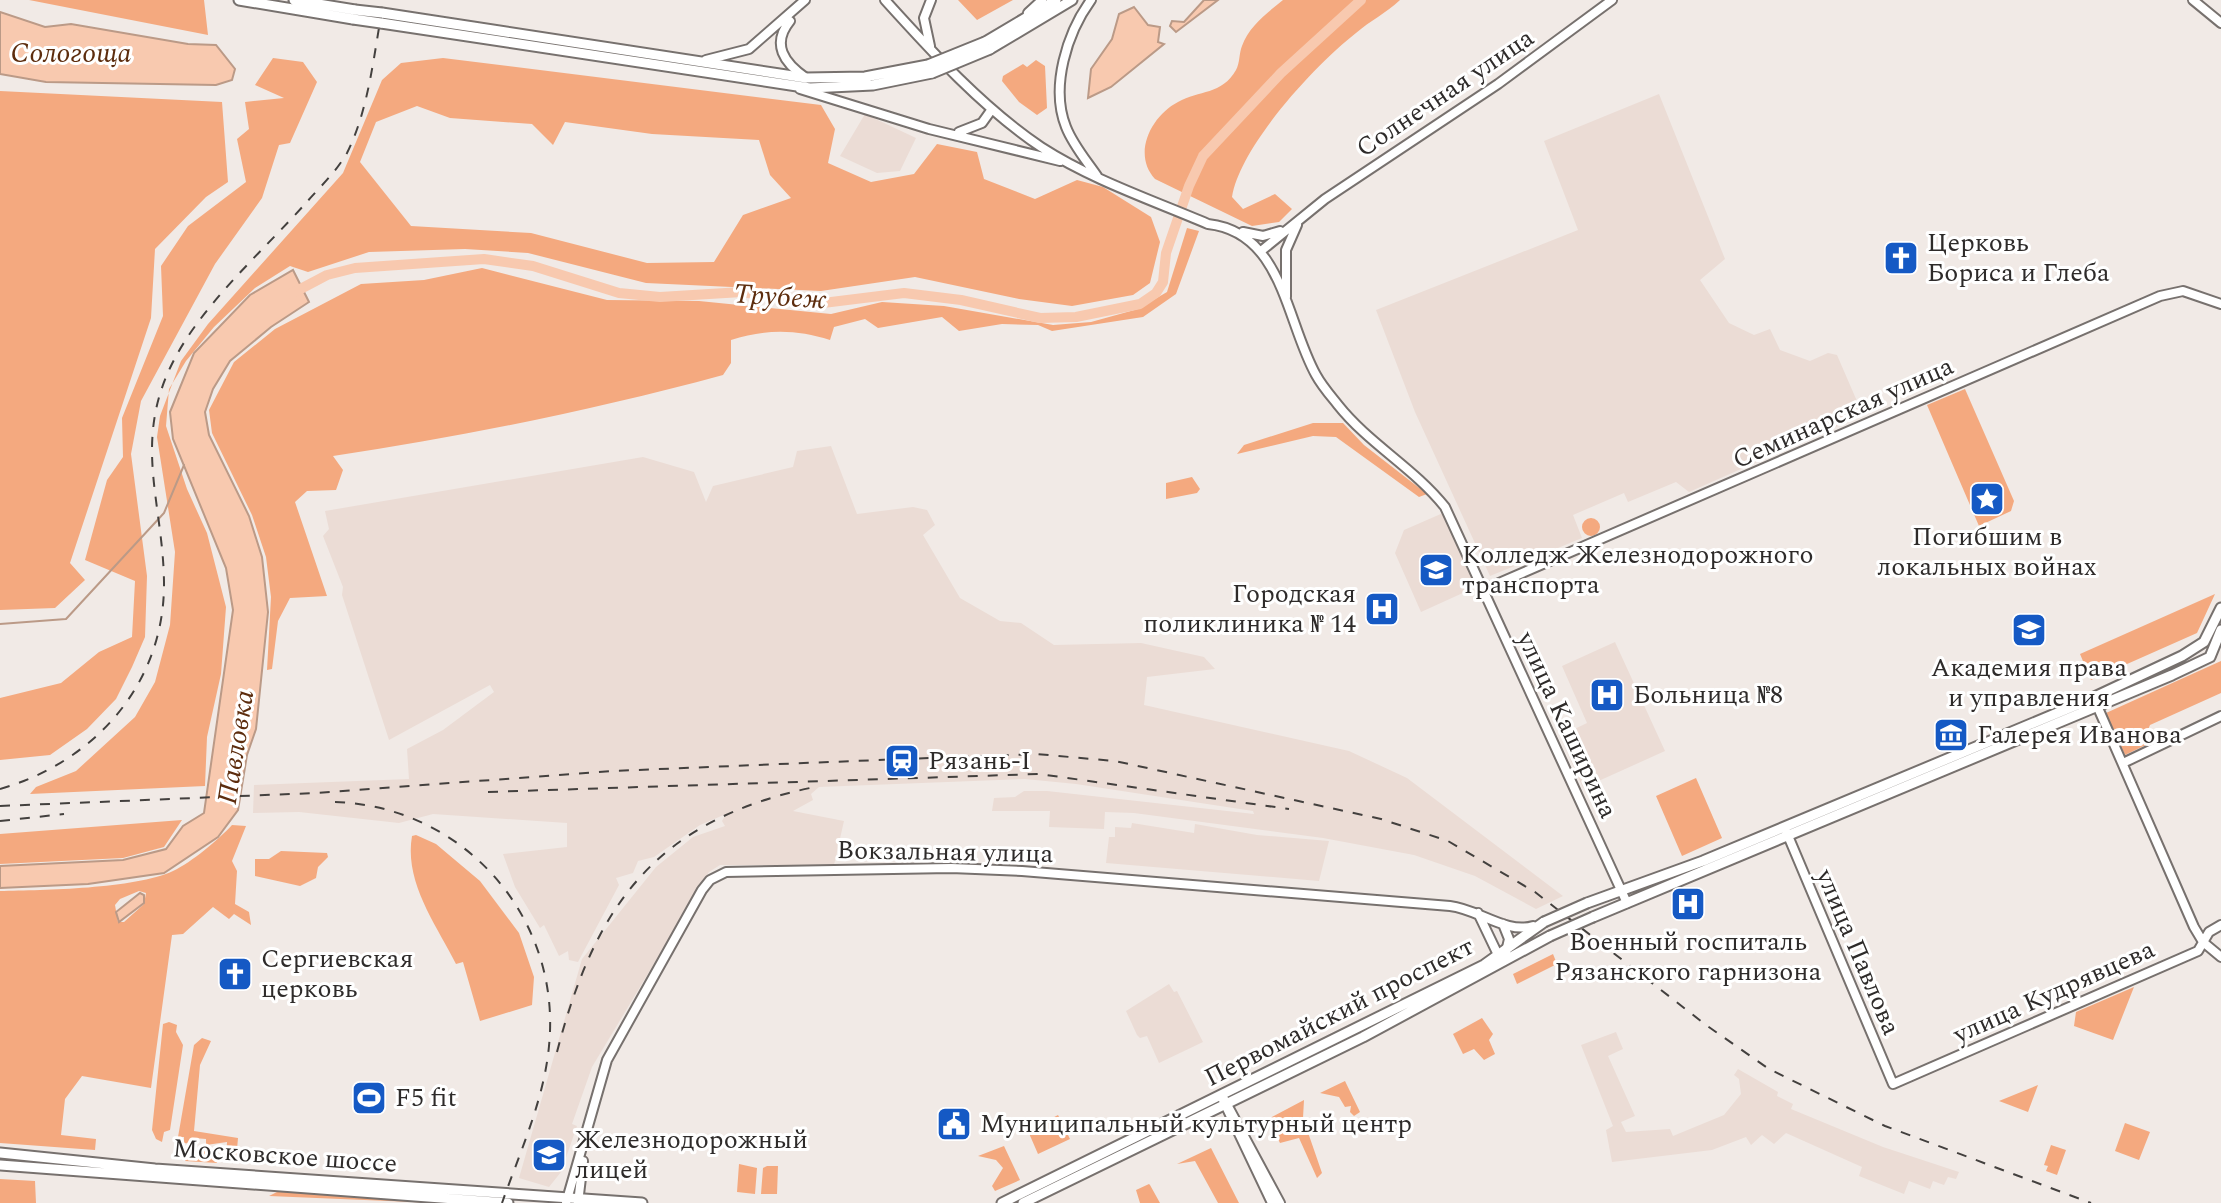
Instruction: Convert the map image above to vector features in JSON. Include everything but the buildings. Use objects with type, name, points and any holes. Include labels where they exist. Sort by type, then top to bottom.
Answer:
[{"type":"main road","points":[[239,0],[806,78],[865,77],[930,69]]},
{"type":"main road","points":[[294,0],[354,14]]},
{"type":"main road","points":[[687,62],[717,60],[749,49],[805,0]]},
{"type":"main road","points":[[806,78],[789,65],[780,43],[789,22],[812,0]]},
{"type":"main road","points":[[885,0],[992,109],[1068,163]]},
{"type":"main road","points":[[931,0],[924,18],[931,47]]},
{"type":"main road","points":[[1010,29],[1042,0]]},
{"type":"main road","points":[[987,45],[1056,0]]},
{"type":"main road","points":[[788,85],[863,86],[930,69],[987,45],[1072,0]]},
{"type":"main road","points":[[1091,0],[1063,66],[1060,99],[1066,127],[1097,176]]},
{"type":"main road","name":"Солнечная улица","points":[[1261,251],[1300,219],[1612,0]]},
{"type":"main road","points":[[2193,0],[2221,23]]},
{"type":"main road","points":[[382,18],[788,85],[929,129],[1068,163],[1208,224],[1263,236],[1291,226]]},
{"type":"main road","points":[[955,133],[982,123],[992,109]]},
{"type":"main road","points":[[1287,305],[1286,250],[1300,219]]},
{"type":"main road","points":[[1227,226],[1261,251]]},
{"type":"main road","name":"улица Каширина","points":[[1261,251],[1323,386],[1367,438],[1419,479],[1445,507],[1627,903]]},
{"type":"main road","name":"Семинарская улица","points":[[1483,590],[2160,296],[2183,291],[2221,304]]},
{"type":"main road","name":"Первомайский проспект","points":[[2095,701],[2204,642],[2221,608]]},
{"type":"main road","points":[[2210,657],[2221,630]]},
{"type":"main road","points":[[2210,657],[2221,655]]},
{"type":"main road","name":"Первомайский проспект","points":[[1002,1203],[1363,1037],[1500,959],[1550,936],[1786,831],[2095,701],[2210,657]]},
{"type":"main road","points":[[2095,701],[2164,862],[2203,942],[2221,957]]},
{"type":"main road","points":[[2123,763],[2221,716]]},
{"type":"main road","name":"Первомайский проспект","points":[[1500,959],[1509,945],[1533,926],[1587,903],[1786,831]]},
{"type":"main road","name":"улица Павлова","points":[[1786,831],[1893,1084]]},
{"type":"main road","name":"Вокзальная улица","points":[[566,1200],[584,1148],[603,1069],[613,1047],[702,890],[710,880],[726,872],[951,868],[1031,871],[1450,906],[1478,913],[1517,929],[1533,926]]},
{"type":"main road","points":[[1478,913],[1500,959]]},
{"type":"main road","points":[[1487,929],[1490,923],[1500,922],[1509,945]]},
{"type":"main road","name":"улица Кудрявцева","points":[[1893,1084],[2198,951],[2209,932],[2221,925]]},
{"type":"main road","points":[[1224,1099],[1272,1203]]},
{"type":"main road","points":[[1224,1099],[1280,1203]]},
{"type":"main road","name":"Первомайский проспект","points":[[1023,1203],[1224,1099]]},
{"type":"main road","name":"Вокзальная улица","points":[[578,1201],[584,1148]]},
{"type":"main road","name":"Московское шоссе","points":[[0,1153],[154,1173]]},
{"type":"main road","name":"Московское шоссе","points":[[0,1165],[154,1173],[508,1203]]},
{"type":"main road","name":"Московское шоссе","points":[[469,1198],[566,1200]]},
{"type":"main road","points":[[566,1200],[642,1203]]},
{"type":"shaded area","points":[[29,0],[204,0],[208,35]]},
{"type":"shaded area","points":[[958,0],[1013,0],[977,20]]},
{"type":"shaded area","points":[[1283,0],[1400,0],[1320,65],[1264,131],[1249,154],[1232,197],[1243,209],[1275,194],[1292,209],[1279,222],[1252,226],[1155,179],[1148,169],[1145,147],[1153,126],[1168,108],[1186,98],[1217,88],[1230,78],[1249,32]]},
{"type":"shaded area","points":[[273,58],[303,62],[317,82],[290,143],[279,145],[262,198],[215,264],[141,401],[131,454],[147,576],[145,637],[116,699],[87,729],[50,755],[0,760],[0,698],[61,683],[99,652],[132,637],[135,581],[85,560],[107,480],[123,457],[122,418],[163,316],[161,266],[188,226],[246,182],[237,139],[249,129],[245,102],[284,98],[255,85]]},
{"type":"shaded area","points":[[443,58],[821,105],[835,129],[828,163],[871,182],[914,174],[937,144],[977,152],[984,179],[1035,199],[1077,180],[1103,187],[1151,217],[1160,242],[1150,283],[1133,295],[1072,306],[1019,299],[915,277],[821,291],[646,283],[528,253],[465,249],[369,252],[308,272],[290,266],[255,288],[214,327],[186,361],[173,383],[181,361],[208,324],[343,173],[382,80],[401,63]],"holes":[[[417,106],[450,118],[532,124],[553,145],[565,122],[652,134],[759,140],[770,175],[791,198],[743,215],[714,262],[647,263],[531,233],[411,226],[360,162],[376,122]]]},
{"type":"shaded area","points":[[1036,60],[1045,66],[1047,108],[1037,115],[1019,102],[1002,81],[1003,76]]},
{"type":"shaded area","points":[[0,91],[222,102],[228,182],[206,197],[155,249],[151,318],[70,563],[85,580],[55,608],[0,610]]},
{"type":"shaded area","points":[[1659,94],[1725,259],[1700,280],[1729,323],[1754,335],[1770,329],[1780,350],[1810,361],[1828,353],[1837,355],[1863,415],[1689,492],[1676,482],[1628,502],[1624,493],[1573,515],[1582,538],[1490,576],[1415,412],[1376,310],[1578,230],[1544,141]]},
{"type":"shaded area","points":[[865,114],[916,138],[900,171],[877,173],[840,156]]},
{"type":"shaded area","points":[[1187,228],[1199,231],[1176,294],[1143,317],[1052,331],[1038,325],[1002,324],[959,331],[942,317],[878,328],[865,319],[834,327],[830,340],[793,332],[756,334],[731,340],[731,363],[723,375],[529,421],[333,456],[343,470],[336,490],[307,491],[295,502],[327,596],[290,598],[278,621],[272,669],[267,670],[271,597],[266,557],[252,515],[212,433],[209,410],[234,362],[275,329],[361,284],[424,280],[482,268],[607,300],[699,301],[831,314],[882,302],[944,306],[1053,325],[1091,322],[1138,309],[1167,292]]},
{"type":"shaded area","points":[[1965,389],[2014,501],[2011,511],[1979,526],[1927,405]]},
{"type":"shaded area","points":[[169,393],[166,426],[187,489],[207,533],[226,607],[221,674],[207,737],[205,786],[30,794],[36,787],[76,771],[135,717],[155,682],[170,625],[175,552],[157,437],[160,416]]},
{"type":"shaded area","points":[[1313,423],[1343,423],[1364,445],[1427,494],[1419,497],[1336,437],[1313,436],[1237,454],[1244,445]]},
{"type":"shaded area","points":[[831,446],[857,514],[913,507],[927,510],[935,525],[923,535],[960,598],[1000,621],[1021,623],[1054,645],[1141,643],[1204,657],[1215,669],[1147,677],[1144,705],[1349,751],[1407,778],[1563,896],[1536,909],[1475,876],[1414,855],[1323,838],[1134,813],[1105,812],[1104,829],[1049,827],[1050,811],[992,811],[994,798],[1015,797],[1024,791],[1047,791],[1254,814],[1253,811],[1076,784],[1025,779],[819,787],[811,794],[813,800],[793,811],[844,821],[834,865],[720,865],[709,872],[592,1067],[572,1124],[577,1126],[561,1172],[549,1187],[519,1178],[582,959],[656,867],[693,837],[725,826],[722,821],[726,814],[700,825],[654,857],[638,861],[633,873],[616,878],[619,885],[578,962],[569,960],[568,951],[559,956],[544,925],[540,928],[515,887],[503,854],[567,847],[567,823],[433,814],[399,823],[299,812],[253,813],[254,785],[409,779],[407,749],[443,730],[494,692],[490,685],[389,740],[342,595],[343,587],[323,536],[329,529],[325,511],[643,457],[694,472],[706,502],[713,486],[793,467],[797,451]]},
{"type":"shaded area","points":[[1192,477],[1200,489],[1197,493],[1166,499],[1166,483]]},
{"type":"shaded area","name":"Колледж Железнодорожного транспорта","points":[[1443,513],[1476,587],[1421,612],[1395,553],[1404,530]]},
{"type":"shaded area","points":[[1591,518],[1600,527],[1591,536],[1582,527]]},
{"type":"shaded area","points":[[2215,594],[2197,633],[2091,680],[2080,654]]},
{"type":"shaded area","name":"Больница №8","points":[[1615,642],[1665,751],[1583,788],[1560,736],[1587,723],[1562,666]]},
{"type":"shaded area","points":[[2221,661],[2221,693],[2150,725],[2145,737],[2150,743],[2125,755],[2106,713]]},
{"type":"shaded area","points":[[1696,778],[1722,838],[1682,856],[1656,796]]},
{"type":"shaded area","points":[[182,820],[164,847],[123,858],[0,864],[0,834]]},
{"type":"shaded area","points":[[1132,823],[1194,833],[1195,824],[1257,835],[1329,841],[1319,881],[1106,863],[1109,837],[1115,837],[1115,827],[1131,828]]},
{"type":"shaded area","points":[[232,825],[246,826],[232,861],[237,871],[235,904],[249,912],[251,925],[234,914],[229,919],[213,907],[183,934],[172,935],[151,1088],[82,1076],[65,1099],[61,1135],[96,1139],[95,1150],[0,1143],[0,891],[88,887],[156,877],[188,862]],"holes":[[[139,891],[146,893],[144,904],[124,922],[118,922],[115,905],[120,899]]]},
{"type":"shaded area","points":[[412,836],[436,844],[480,881],[519,933],[534,977],[532,1005],[480,1021],[463,962],[456,964],[417,886],[411,853]]},
{"type":"shaded area","points":[[281,851],[327,853],[328,857],[318,867],[316,878],[300,886],[255,876],[255,859],[269,859]]},
{"type":"shaded area","points":[[1553,954],[1557,964],[1517,984],[1513,974]]},
{"type":"shaded area","points":[[1169,984],[1174,992],[1177,991],[1203,1042],[1159,1063],[1147,1036],[1140,1038],[1137,1035],[1126,1011]]},
{"type":"shaded area","points":[[2134,987],[2113,1040],[2074,1026],[2076,1012]]},
{"type":"shaded area","points":[[1482,1018],[1493,1034],[1489,1040],[1495,1054],[1484,1060],[1474,1049],[1463,1054],[1453,1034]]},
{"type":"shaded area","points":[[169,1022],[177,1025],[176,1032],[183,1045],[170,1130],[164,1132],[162,1142],[156,1139],[152,1130],[163,1024]]},
{"type":"shaded area","points":[[1616,1032],[1623,1049],[1608,1056],[1635,1116],[1621,1122],[1626,1132],[1670,1129],[1673,1136],[1724,1115],[1741,1094],[1739,1079],[1734,1075],[1738,1069],[1778,1092],[1777,1096],[1793,1104],[1791,1109],[1883,1147],[1959,1172],[1956,1179],[1948,1177],[1944,1185],[1933,1181],[1930,1189],[1909,1181],[1904,1194],[1859,1176],[1862,1167],[1786,1133],[1774,1144],[1762,1135],[1751,1145],[1746,1137],[1712,1150],[1612,1162],[1606,1130],[1613,1126],[1581,1045]]},
{"type":"shaded area","points":[[202,1038],[211,1041],[200,1065],[194,1131],[238,1138],[236,1161],[226,1161],[227,1142],[206,1145],[206,1139],[194,1138],[193,1144],[184,1143],[184,1137],[178,1137],[194,1045]]},
{"type":"shaded area","points":[[1345,1081],[1360,1112],[1354,1116],[1350,1112],[1351,1106],[1345,1107],[1339,1097],[1320,1093]]},
{"type":"shaded area","points":[[2038,1085],[2028,1112],[1999,1101]]},
{"type":"shaded area","points":[[1304,1100],[1303,1118],[1322,1173],[1317,1178],[1299,1138],[1280,1143],[1268,1119]]},
{"type":"shaded area","points":[[1058,1115],[1070,1139],[1038,1154],[1028,1131]]},
{"type":"shaded area","points":[[2125,1123],[2150,1132],[2139,1160],[2115,1151]]},
{"type":"shaded area","points":[[2051,1145],[2066,1150],[2057,1175],[2046,1171],[2048,1166],[2044,1165]]},
{"type":"shaded area","points":[[1004,1146],[1020,1180],[995,1191],[992,1186],[1003,1168],[996,1160],[978,1156]]},
{"type":"shaded area","points":[[1211,1148],[1239,1203],[1218,1203],[1195,1161],[1177,1164]]},
{"type":"shaded area","points":[[189,1149],[216,1151],[217,1163],[185,1161]]},
{"type":"shaded area","points":[[739,1164],[757,1168],[755,1194],[737,1192]]},
{"type":"shaded area","points":[[778,1166],[777,1194],[761,1194],[763,1168]]},
{"type":"shaded area","points":[[0,1179],[35,1181],[36,1203],[0,1203]]},
{"type":"shaded area","points":[[1149,1184],[1160,1203],[1140,1203],[1136,1190]]},
{"type":"shaded area","points":[[279,1191],[434,1202],[436,1203],[269,1196]]},
{"type":"water","points":[[1204,0],[1218,0],[1176,32],[1170,26],[1172,21],[1184,22]]},
{"type":"water","points":[[1134,7],[1148,25],[1160,27],[1158,42],[1164,44],[1111,87],[1088,98],[1091,69],[1112,39],[1119,14]]},
{"type":"water","name":"Сологоща","points":[[0,12],[45,27],[71,24],[188,44],[216,45],[235,69],[232,80],[216,85],[46,82],[0,74]]},
{"type":"water","name":"Павловка","points":[[293,270],[309,302],[271,327],[230,361],[213,389],[205,412],[209,435],[249,516],[262,557],[268,612],[256,729],[247,755],[238,810],[218,837],[164,873],[88,884],[0,888],[0,866],[123,860],[166,849],[183,826],[204,813],[233,610],[226,568],[173,439],[170,412],[194,353],[250,295]]},
{"type":"water","points":[[140,893],[144,895],[144,903],[119,922],[116,912]]},
{"type":"waterway","name":"Трубеж","points":[[291,294],[327,275],[355,268],[484,259],[533,266],[619,293],[660,297],[742,292],[815,304],[904,293],[961,300],[1040,318],[1076,317],[1140,304],[1156,293],[1163,282],[1166,253],[1203,156],[1281,73],[1361,0]]},
{"type":"waterway","points":[[0,624],[66,619],[164,513],[184,465]]},
{"type":"railway","points":[[0,789],[66,759],[94,738],[118,713],[138,685],[152,653],[161,619],[164,582],[152,449],[159,396],[182,346],[213,303],[327,180],[347,153],[366,98],[384,0]]},
{"type":"railway","points":[[0,806],[315,793],[613,771],[902,759],[1036,754],[1115,761],[1381,819],[1448,841],[1535,892],[1706,1025],[1769,1069],[1885,1126],[2091,1203]]},
{"type":"railway","points":[[488,792],[1039,774],[1289,809]]},
{"type":"railway","points":[[557,1052],[572,1000],[591,953],[613,913],[640,877],[672,847],[711,822],[756,803],[810,788]]},
{"type":"railway","points":[[335,802],[381,808],[424,824],[462,847],[495,877],[521,913],[539,954],[549,999],[549,1046],[542,1086],[502,1203]]},
{"type":"railway","points":[[0,821],[64,814]]},
{"type":"place","name":"Церковь Бориса и Глеба","points":[[1901,258]]},
{"type":"place","name":"Погибшим в локальных войнах","points":[[1987,499]]},
{"type":"place","name":"Колледж Железнодорожного транспорта","points":[[1436,570]]},
{"type":"place","name":"Городская поликлиника № 14","points":[[1382,609]]},
{"type":"place","name":"Академия права и управления","points":[[2029,630]]},
{"type":"place","name":"Больница №8","points":[[1607,695]]},
{"type":"place","name":"Галерея Иванова","points":[[1951,735]]},
{"type":"place","name":"Рязань-I","points":[[902,761]]},
{"type":"place","name":"Военный госпиталь Рязанского гарнизона","points":[[1688,904]]},
{"type":"place","name":"Сергиевская церковь","points":[[235,974]]},
{"type":"place","name":"F5 fit","points":[[369,1098]]},
{"type":"place","name":"Муниципальный культурный центр","points":[[954,1124]]},
{"type":"place","name":"Железнодорожный лицей","points":[[549,1155]]}]
